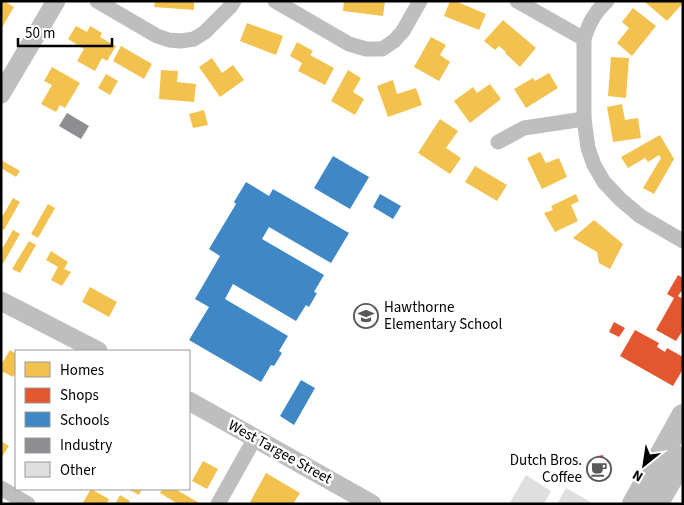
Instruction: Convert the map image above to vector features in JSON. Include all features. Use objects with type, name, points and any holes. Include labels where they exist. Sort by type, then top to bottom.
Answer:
[{"type":"main road","points":[[634,504],[683,416]]},
{"type":"main road","points":[[656,504],[683,458]]},
{"type":"street","points":[[1,94],[56,1]]},
{"type":"street","points":[[97,1],[158,36],[169,40],[182,41],[194,39],[205,32],[234,1]]},
{"type":"street","points":[[275,1],[350,44],[366,49],[382,49],[394,42],[403,31],[420,1]]},
{"type":"street","points":[[517,1],[584,39]]},
{"type":"street","points":[[607,1],[596,11],[584,39],[584,119],[588,148],[594,165],[604,182],[620,199],[640,216],[683,241]]},
{"type":"street","points":[[498,142],[524,128],[584,119]]},
{"type":"street","points":[[1,301],[96,350]]},
{"type":"street","name":"West Targee Street","points":[[190,402],[372,504]]},
{"type":"street","points":[[218,504],[255,438]]},
{"type":"street","points":[[1,488],[28,504]]},
{"type":"building: Homes","points":[[1,1],[14,7],[1,29]]},
{"type":"building: Homes","points":[[155,1],[194,1],[194,10],[154,7]]},
{"type":"building: Homes","points":[[344,1],[385,1],[383,16],[343,11]]},
{"type":"building: Homes","points":[[450,1],[455,1],[486,14],[479,30],[444,16]]},
{"type":"building: Homes","points":[[645,1],[682,1],[683,3],[667,21]]},
{"type":"building: Homes","points":[[633,8],[656,26],[632,56],[617,43],[629,28],[622,22]]},
{"type":"building: Homes","points":[[503,20],[536,48],[520,67],[499,46],[495,50],[484,41]]},
{"type":"building: Homes","points":[[247,23],[283,36],[276,55],[240,41]]},
{"type":"building: Homes","points":[[76,26],[87,32],[90,26],[102,33],[100,37],[116,46],[107,61],[102,58],[95,71],[77,61],[84,49],[68,39]]},
{"type":"building: Homes","points":[[431,37],[446,45],[440,55],[450,62],[439,81],[414,67]]},
{"type":"building: Homes","points":[[297,42],[313,51],[310,55],[334,68],[325,85],[298,71],[302,63],[290,56]]},
{"type":"building: Homes","points":[[121,46],[152,64],[144,79],[113,61]]},
{"type":"building: Homes","points":[[611,57],[629,58],[626,98],[608,96]]},
{"type":"building: Homes","points":[[212,58],[222,73],[233,65],[244,80],[220,97],[199,67]]},
{"type":"building: Homes","points":[[52,67],[80,83],[65,108],[60,105],[56,112],[41,104],[52,85],[44,81]]},
{"type":"building: Homes","points":[[161,70],[178,71],[177,82],[196,84],[194,102],[159,99]]},
{"type":"building: Homes","points":[[348,70],[361,78],[353,92],[364,99],[355,115],[331,101]]},
{"type":"building: Homes","points":[[549,73],[558,88],[526,108],[514,89],[533,78],[535,81]]},
{"type":"building: Homes","points":[[106,74],[118,81],[110,95],[98,88]]},
{"type":"building: Homes","points":[[393,80],[397,94],[416,88],[422,105],[388,117],[377,86]]},
{"type":"building: Homes","points":[[490,84],[501,99],[470,123],[454,101],[473,87],[477,93]]},
{"type":"building: Homes","points":[[622,104],[625,120],[638,118],[641,138],[613,142],[607,107]]},
{"type":"building: Homes","points":[[204,110],[208,125],[193,128],[189,114]]},
{"type":"building: Homes","points":[[440,119],[458,131],[446,148],[461,158],[450,174],[418,153]]},
{"type":"building: Homes","points":[[660,135],[674,159],[654,194],[643,188],[661,158],[659,155],[648,162],[645,158],[628,168],[621,157]]},
{"type":"building: Homes","points":[[540,152],[546,163],[559,158],[567,177],[542,189],[527,158]]},
{"type":"building: Homes","points":[[1,160],[20,171],[16,177],[1,168]]},
{"type":"building: Homes","points":[[475,166],[507,185],[497,201],[465,182]]},
{"type":"building: Homes","points":[[576,194],[579,201],[571,205],[578,221],[555,232],[544,213],[553,210],[551,206]]},
{"type":"building: Homes","points":[[13,198],[20,202],[4,230],[1,228],[1,219]]},
{"type":"building: Homes","points":[[48,204],[55,208],[38,238],[31,234]]},
{"type":"building: Homes","points":[[594,220],[623,244],[610,269],[599,263],[597,252],[573,238]]},
{"type":"building: Homes","points":[[13,230],[20,234],[1,267],[1,251]]},
{"type":"building: Homes","points":[[29,241],[36,245],[20,273],[12,269]]},
{"type":"building: Homes","points":[[51,251],[68,262],[64,269],[71,272],[62,286],[51,280],[58,267],[46,260]]},
{"type":"building: Homes","points":[[90,287],[117,302],[109,317],[82,302]]},
{"type":"building: Homes","points":[[10,350],[15,353],[15,373],[13,377],[1,371],[1,365]]},
{"type":"building: Homes","points":[[1,441],[9,446],[1,458]]},
{"type":"building: Homes","points":[[203,461],[218,469],[207,489],[192,481]]},
{"type":"building: Homes","points":[[266,473],[300,493],[293,504],[253,504],[250,502]]},
{"type":"building: Homes","points":[[90,490],[109,499],[107,504],[82,504]]},
{"type":"building: Homes","points":[[130,490],[142,490],[139,495]]},
{"type":"building: Homes","points":[[162,490],[177,490],[201,504],[178,504],[160,493]]},
{"type":"building: Homes","points":[[120,495],[130,501],[128,504],[115,504]]},
{"type":"building: Shops","points":[[678,275],[683,278],[683,289],[678,296],[683,299],[683,330],[676,341],[656,330],[674,298],[667,294]]},
{"type":"building: Shops","points":[[614,322],[625,328],[619,337],[609,332]]},
{"type":"building: Shops","points":[[635,330],[659,343],[657,347],[665,352],[667,348],[683,357],[683,369],[673,386],[620,356]]},
{"type":"building: Shops","name":"Dutch Bros. Coffee","points":[[603,455],[610,477],[604,478],[602,472],[592,475],[590,466],[599,464],[597,456]]},
{"type":"building: Schools","points":[[333,156],[369,177],[350,209],[314,188]]},
{"type":"building: Schools","points":[[246,182],[269,196],[273,189],[349,233],[331,263],[269,227],[262,239],[324,275],[314,292],[317,293],[309,307],[306,305],[296,321],[233,284],[225,299],[288,336],[279,351],[282,353],[274,366],[271,365],[261,382],[189,340],[209,307],[195,299],[220,256],[209,249],[236,204],[234,202]]},
{"type":"building: Schools","points":[[380,194],[401,206],[393,219],[373,207]]},
{"type":"building: Schools","points":[[301,380],[315,388],[294,425],[280,416]]},
{"type":"building: Industry","points":[[67,113],[89,126],[81,139],[59,126]]},
{"type":"building: Other","points":[[526,475],[551,491],[544,504],[509,504]]},
{"type":"building: Other","points":[[566,488],[594,504],[557,504]]},
{"type":"place","name":"Hawthorne Elementary School","points":[[366,316]]},
{"type":"place","name":"Dutch Bros. Coffee","points":[[599,469]]}]
